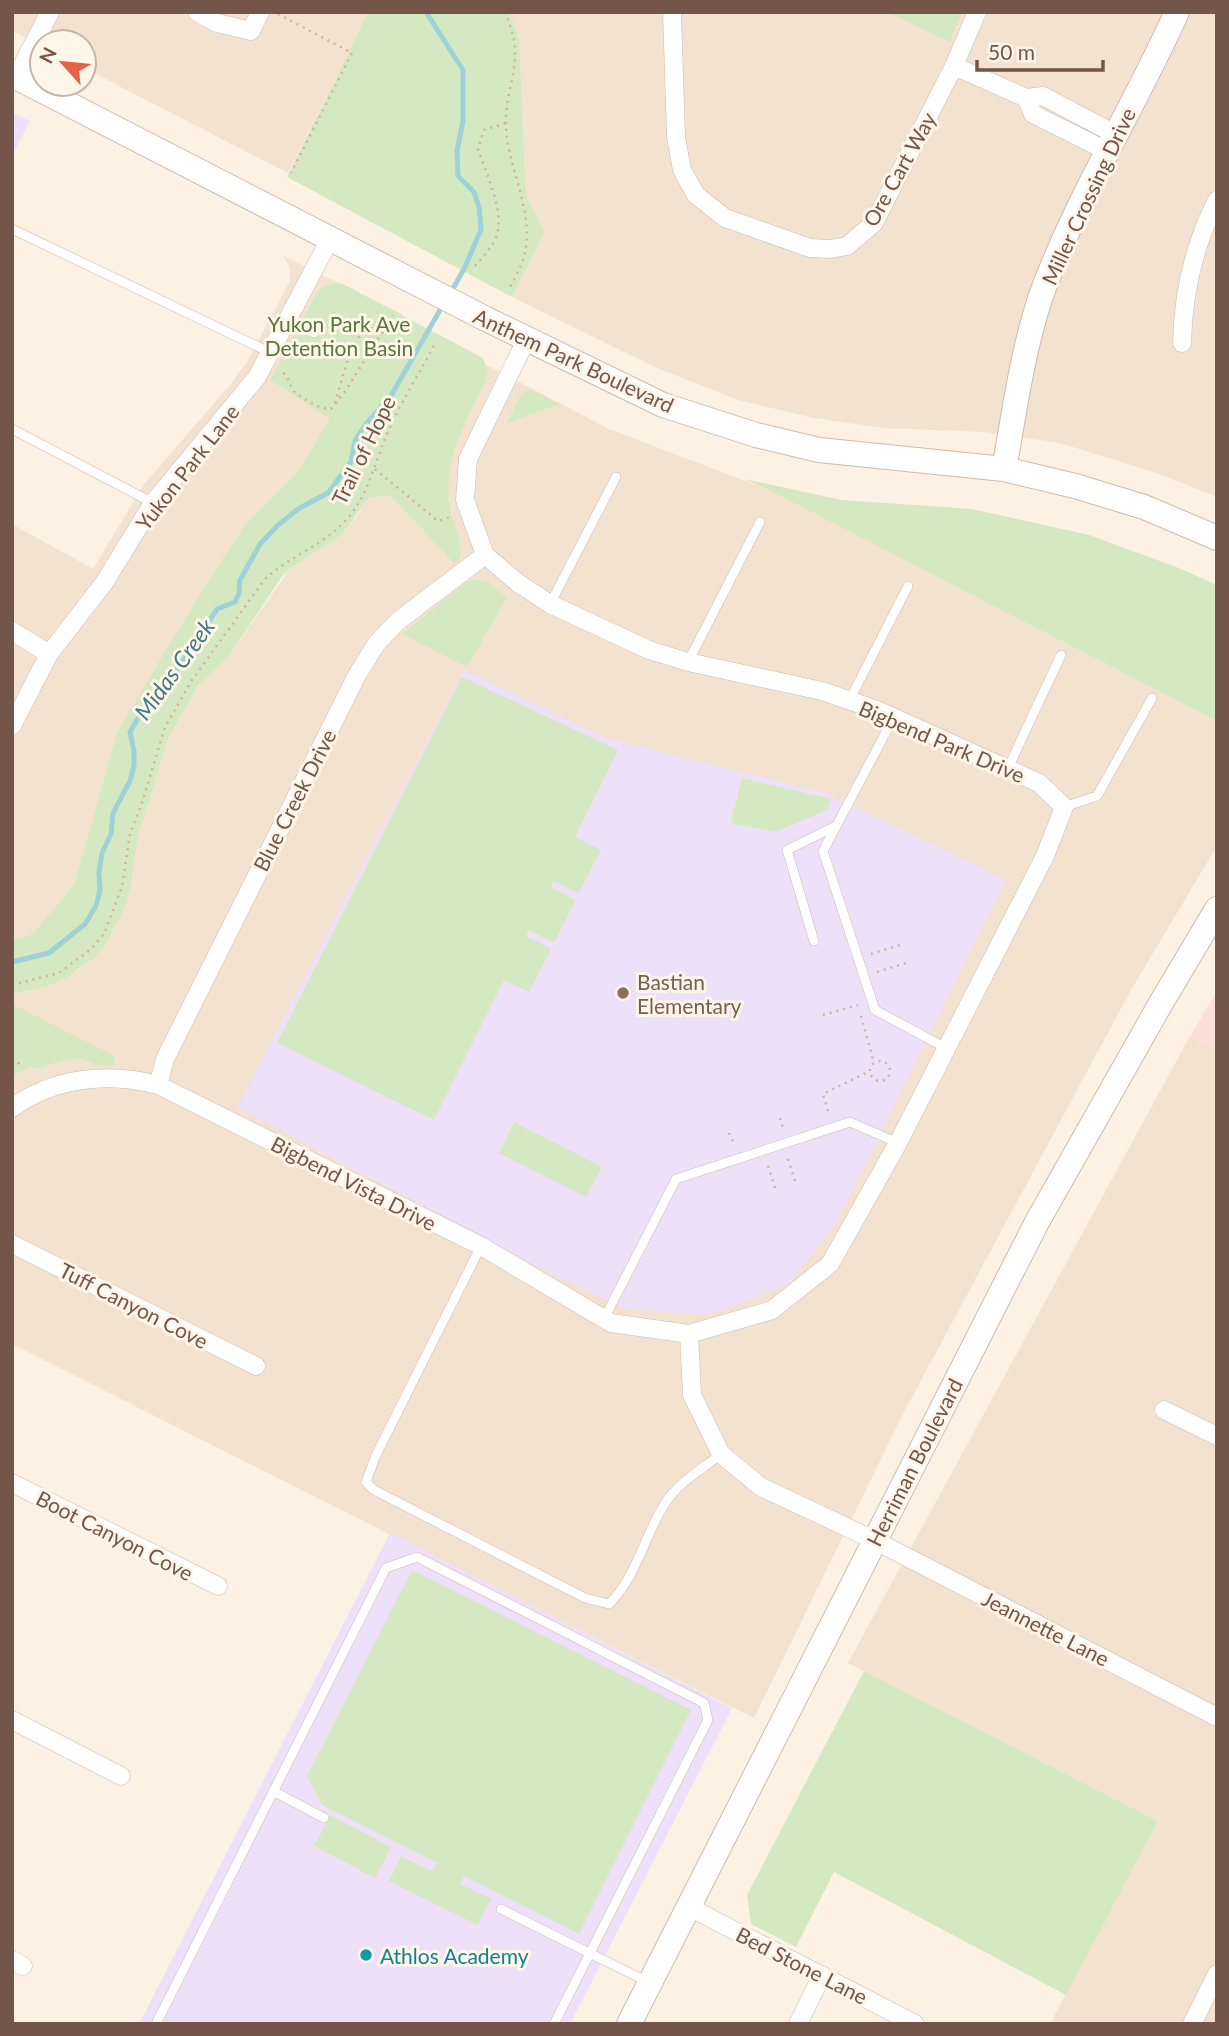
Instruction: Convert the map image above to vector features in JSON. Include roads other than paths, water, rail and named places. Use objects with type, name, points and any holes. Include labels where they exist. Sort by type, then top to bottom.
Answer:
[{"type":"main road","name":"Miller Crossing Drive","points":[[1004,469],[1026,353],[1045,284],[1076,213],[1177,12]]},
{"type":"main road","name":"Anthem Park Boulevard","points":[[14,79],[486,320],[663,405],[756,435],[819,450],[1004,469],[1074,485],[1144,507],[1217,538]]},
{"type":"main road","name":"Herriman Boulevard","points":[[629,2024],[1037,1222],[1217,909]]},
{"type":"street","points":[[14,79],[50,12]]},
{"type":"street","points":[[197,12],[217,23],[251,31],[260,12]]},
{"type":"street","name":"Ore Cart Way","points":[[672,12],[676,137],[682,170],[696,195],[725,218],[810,248],[830,248],[853,243],[874,223],[954,66],[977,12]]},
{"type":"street","points":[[954,66],[1026,98],[1033,114],[1111,143]]},
{"type":"street","points":[[1182,343],[1182,308],[1197,244],[1215,208]]},
{"type":"street","name":"Yukon Park Lane","points":[[12,726],[49,654],[104,583],[153,503],[257,377],[330,239]]},
{"type":"street","name":"Bigbend Park Drive","points":[[526,340],[468,459],[465,500],[485,555],[518,583],[550,604],[649,650],[688,662],[822,691],[894,717],[1039,783],[1064,807]]},
{"type":"street","name":"Blue Creek Drive","points":[[158,1085],[165,1059],[357,675],[377,643],[398,621],[485,555]]},
{"type":"street","points":[[12,631],[49,654]]},
{"type":"street","points":[[720,1454],[692,1395],[690,1334],[772,1310],[830,1264],[898,1143],[1045,856],[1064,807]]},
{"type":"street","name":"Bigbend Vista Drive","points":[[12,1108],[49,1088],[94,1078],[124,1078],[158,1085],[481,1246],[611,1323],[690,1334]]},
{"type":"street","name":"Tuff Canyon Cove","points":[[12,1244],[256,1366]]},
{"type":"street","points":[[1164,1410],[1217,1436]]},
{"type":"street","name":"Jeannette Lane","points":[[720,1454],[761,1487],[874,1540],[1217,1717]]},
{"type":"street","name":"Boot Canyon Cove","points":[[12,1483],[218,1586]]},
{"type":"street","points":[[12,1720],[121,1776]]},
{"type":"street","name":"Bed Stone Lane","points":[[689,1907],[915,2024]]},
{"type":"street","points":[[1192,2024],[1217,1974]]},
{"type":"street","points":[[798,2024],[822,1975]]},
{"type":"lane","points":[[12,229],[271,354]]},
{"type":"lane","points":[[289,320],[314,333]]},
{"type":"lane","points":[[12,429],[153,503]]},
{"type":"lane","points":[[550,604],[616,477]]},
{"type":"lane","points":[[688,662],[760,522]]},
{"type":"lane","points":[[849,701],[908,586]]},
{"type":"lane","points":[[1008,768],[1061,655]]},
{"type":"lane","points":[[1064,807],[1097,796],[1152,698]]},
{"type":"lane","points":[[894,717],[823,851],[875,1010],[946,1048]]},
{"type":"lane","points":[[814,941],[788,850],[836,826]]},
{"type":"lane","points":[[604,1319],[676,1179],[849,1122],[898,1143]]},
{"type":"lane","points":[[481,1246],[376,1455],[366,1482],[374,1490],[585,1598],[609,1604],[622,1592],[657,1517],[674,1490],[720,1454]]},
{"type":"lane","points":[[159,2023],[386,1568],[417,1557],[704,1703],[708,1720],[554,2024]]},
{"type":"lane","points":[[273,1791],[324,1818]]},
{"type":"lane","points":[[501,1909],[650,1983]]},
{"type":"waterway","name":"Midas Creek","points":[[426,12],[463,70],[463,121],[457,151],[458,176],[474,192],[479,207],[481,230],[451,292]]},
{"type":"waterway","name":"Midas Creek","points":[[12,962],[49,953],[85,924],[96,906],[100,890],[102,853],[111,834],[113,813],[130,781],[134,765],[130,732],[135,723],[143,712],[155,703],[217,609],[235,602],[240,580],[260,544],[298,509],[328,493],[351,462],[355,441],[391,396],[444,303]]},
{"type":"place","name":"Bastian Elementary","points":[[623,993]]},
{"type":"place","name":"Athlos Academy","points":[[366,1955]]},
{"type":"park label","name":"Yukon Park Ave Detention Basin","points":[[339,335]]}]
